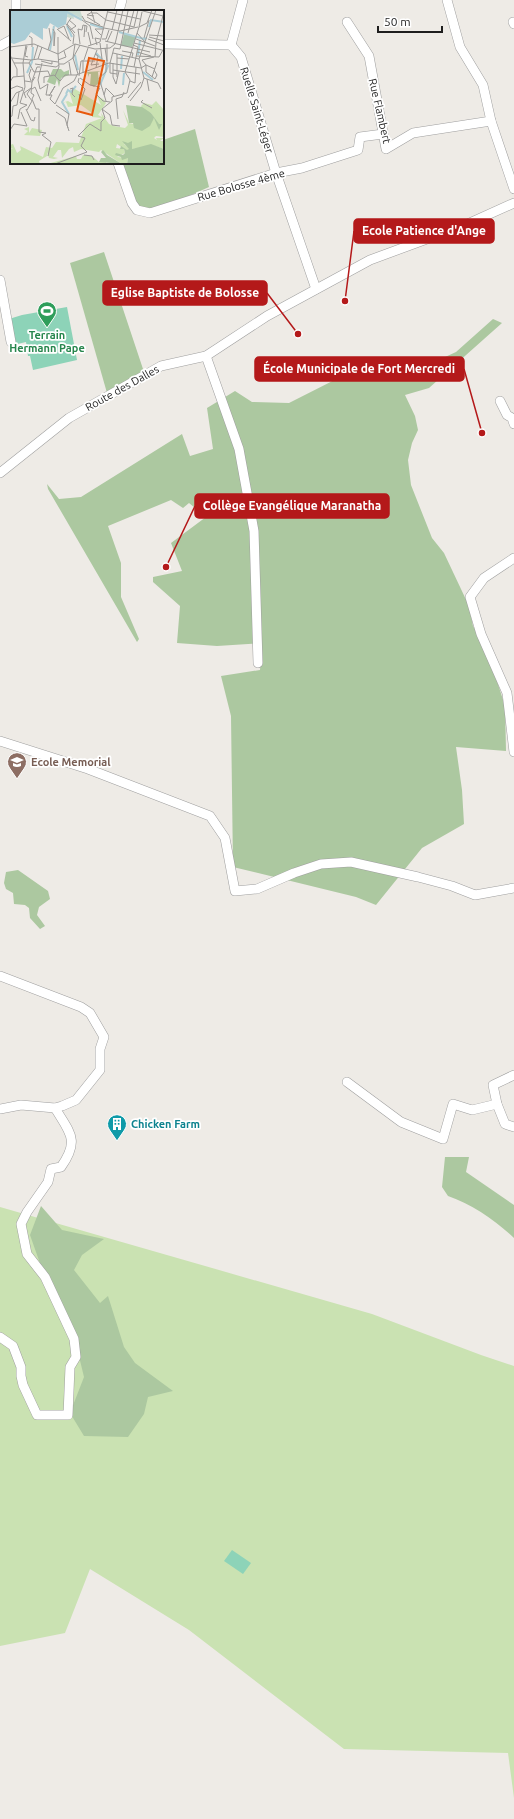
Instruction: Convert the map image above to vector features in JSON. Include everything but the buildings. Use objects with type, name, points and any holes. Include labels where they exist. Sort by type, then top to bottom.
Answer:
[{"type":"street","points":[[119,10],[122,0]]},
{"type":"street","points":[[164,44],[231,45],[243,0]]},
{"type":"street","points":[[447,0],[460,47],[483,85],[491,121],[514,189]]},
{"type":"street","name":"Rue Flambert","points":[[347,22],[369,56],[386,149],[413,133],[491,121]]},
{"type":"street","points":[[0,46],[10,41]]},
{"type":"street","name":"Ruelle Saint-Léger","points":[[231,45],[241,56],[276,173],[316,289]]},
{"type":"street","name":"Rue Bolosse 4ème","points":[[118,164],[132,203],[137,210],[150,213],[276,173],[302,168],[358,150],[360,137],[383,134]]},
{"type":"street","name":"Route des Dalles","points":[[0,473],[68,418],[161,366],[206,356],[267,316],[370,260],[465,225],[514,203]]},
{"type":"street","points":[[0,280],[11,342]]},
{"type":"street","points":[[206,356],[239,449],[254,531],[258,662]]},
{"type":"street","points":[[500,401],[507,415],[512,418],[514,424]]},
{"type":"street","points":[[514,558],[484,578],[470,597],[481,634],[506,693],[514,752]]},
{"type":"street","points":[[0,742],[88,769],[210,816],[225,838],[235,891],[257,889],[294,873],[320,864],[350,862],[418,877],[452,886],[476,895],[514,888]]},
{"type":"street","points":[[0,976],[81,1007],[90,1013],[104,1037],[100,1049],[100,1070],[76,1100],[55,1108],[21,1105],[0,1109]]},
{"type":"street","points":[[514,1075],[493,1085],[497,1104],[505,1124],[514,1127]]},
{"type":"street","points":[[347,1082],[401,1122],[443,1139],[453,1104],[472,1110],[497,1104]]},
{"type":"street","points":[[0,1337],[13,1346],[21,1367],[20,1376],[23,1385],[37,1415],[68,1415],[70,1367],[76,1357],[74,1339],[42,1272],[29,1258],[21,1224],[26,1212],[48,1182],[51,1169],[62,1167],[72,1148],[71,1135],[55,1108]]},
{"type":"green space","points":[[195,129],[209,187],[153,212],[132,203],[121,164],[164,164],[164,140]]},
{"type":"green space","points":[[104,252],[145,375],[107,393],[70,263]]},
{"type":"green space","name":"Terrain Hermann Pape","points":[[67,307],[77,360],[33,370],[30,356],[28,356],[26,342],[13,345],[9,319],[22,315]]},
{"type":"green space","points":[[493,319],[502,323],[429,388],[405,395],[415,416],[418,430],[412,443],[408,460],[411,485],[432,538],[444,553],[469,606],[473,626],[487,650],[505,706],[506,751],[456,747],[462,790],[464,824],[422,848],[376,905],[356,897],[233,867],[231,716],[221,676],[260,670],[262,643],[217,646],[177,643],[180,606],[153,582],[153,577],[182,571],[171,543],[206,517],[189,503],[183,508],[171,500],[108,526],[121,563],[121,597],[139,639],[137,642],[48,489],[47,484],[59,499],[81,497],[182,434],[190,456],[213,449],[207,408],[235,391],[252,402],[289,403],[374,360],[418,366],[432,363],[456,352]]},
{"type":"green space","points":[[18,870],[48,891],[50,899],[39,907],[37,915],[45,926],[40,929],[30,918],[29,908],[25,905],[14,904],[13,893],[6,889],[4,883],[6,872]]},
{"type":"green space","points":[[445,1157],[469,1157],[466,1172],[514,1205],[514,1238],[483,1214],[457,1199],[448,1196],[442,1187]]},
{"type":"green space","points":[[41,1206],[62,1230],[104,1239],[82,1255],[74,1270],[100,1303],[108,1296],[124,1347],[135,1363],[173,1391],[148,1397],[144,1414],[128,1437],[84,1436],[70,1413],[84,1377],[76,1344],[42,1269],[30,1235]]},
{"type":"green space","points":[[0,1207],[372,1314],[514,1366],[514,1798],[508,1753],[344,1749],[189,1630],[90,1569],[65,1633],[0,1646]]},
{"type":"green space","points":[[232,1550],[251,1563],[243,1574],[224,1561]]},
{"type":"place","name":"Ecole Patience d'Ange","points":[[345,301]]},
{"type":"place","name":"Terrain Hermann Pape","points":[[47,328]]},
{"type":"place","name":"Eglise Baptiste de Bolosse","points":[[298,334]]},
{"type":"place","name":"École Municipale de Fort Mercredi","points":[[482,433]]},
{"type":"place","name":"Collège Evangélique Maranatha","points":[[166,567]]},
{"type":"place","name":"Ecole Memorial","points":[[17,779]]},
{"type":"place","name":"Chicken Farm","points":[[117,1141]]}]
